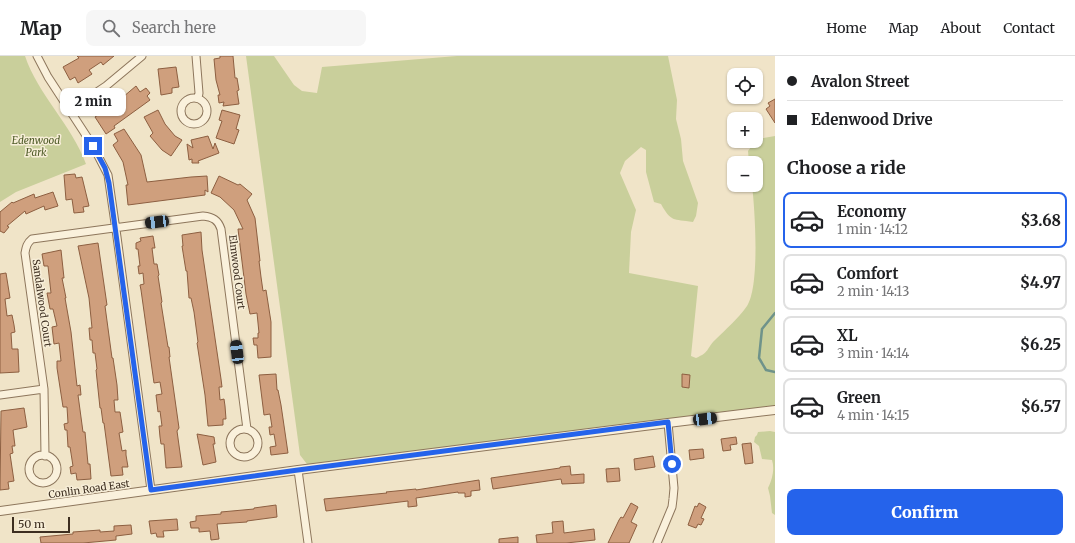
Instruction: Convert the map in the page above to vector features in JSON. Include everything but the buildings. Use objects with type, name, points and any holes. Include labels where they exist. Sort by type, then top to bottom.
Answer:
[{"type":"street","points":[[37,56],[48,77],[105,168],[109,183],[151,490]]},
{"type":"street","points":[[70,110],[106,86],[142,56]]},
{"type":"street","points":[[196,56],[199,93],[198,98]]},
{"type":"street","name":"Elmwood Court","points":[[116,227],[203,216],[212,217],[217,220],[221,229],[247,429]]},
{"type":"street","name":"Sandalwood Court","points":[[45,456],[44,389],[25,253],[26,247],[28,242],[32,239],[116,227]]},
{"type":"street","points":[[0,395],[44,389]]},
{"type":"street","name":"Conlin Road East","points":[[0,511],[298,470],[668,422],[775,410]]},
{"type":"street","points":[[657,543],[674,499],[668,422]]},
{"type":"street","name":"Elmwood Court","points":[[247,429],[254,433],[257,437],[258,446],[256,451],[248,456],[240,456],[230,448],[230,439],[238,430],[247,429]]},
{"type":"street","points":[[298,470],[308,543]]},
{"type":"green space","name":"Edenwood Park","points":[[0,56],[25,56],[38,84],[72,136],[86,164],[16,192],[0,202]]},
{"type":"green space","points":[[246,56],[274,56],[294,85],[302,91],[317,93],[322,67],[457,56],[668,56],[677,100],[676,119],[681,139],[683,161],[698,203],[696,216],[693,222],[673,219],[667,214],[661,204],[654,202],[646,172],[646,150],[641,147],[625,161],[620,173],[636,210],[631,232],[629,273],[698,286],[691,356],[696,358],[706,352],[712,343],[736,320],[747,306],[751,296],[754,282],[756,248],[753,192],[763,192],[763,156],[748,156],[748,151],[750,148],[763,148],[763,138],[775,136],[775,409],[310,468],[300,455]]},
{"type":"green space","points":[[758,432],[775,432],[775,515],[772,513],[768,488],[773,474],[772,460],[762,459],[759,446],[754,442]]},
{"type":"waterway","points":[[775,313],[762,329],[759,358],[766,370],[775,372]]},
{"type":"route","points":[[93,146],[108,175],[151,490],[668,422],[672,464]]}]
